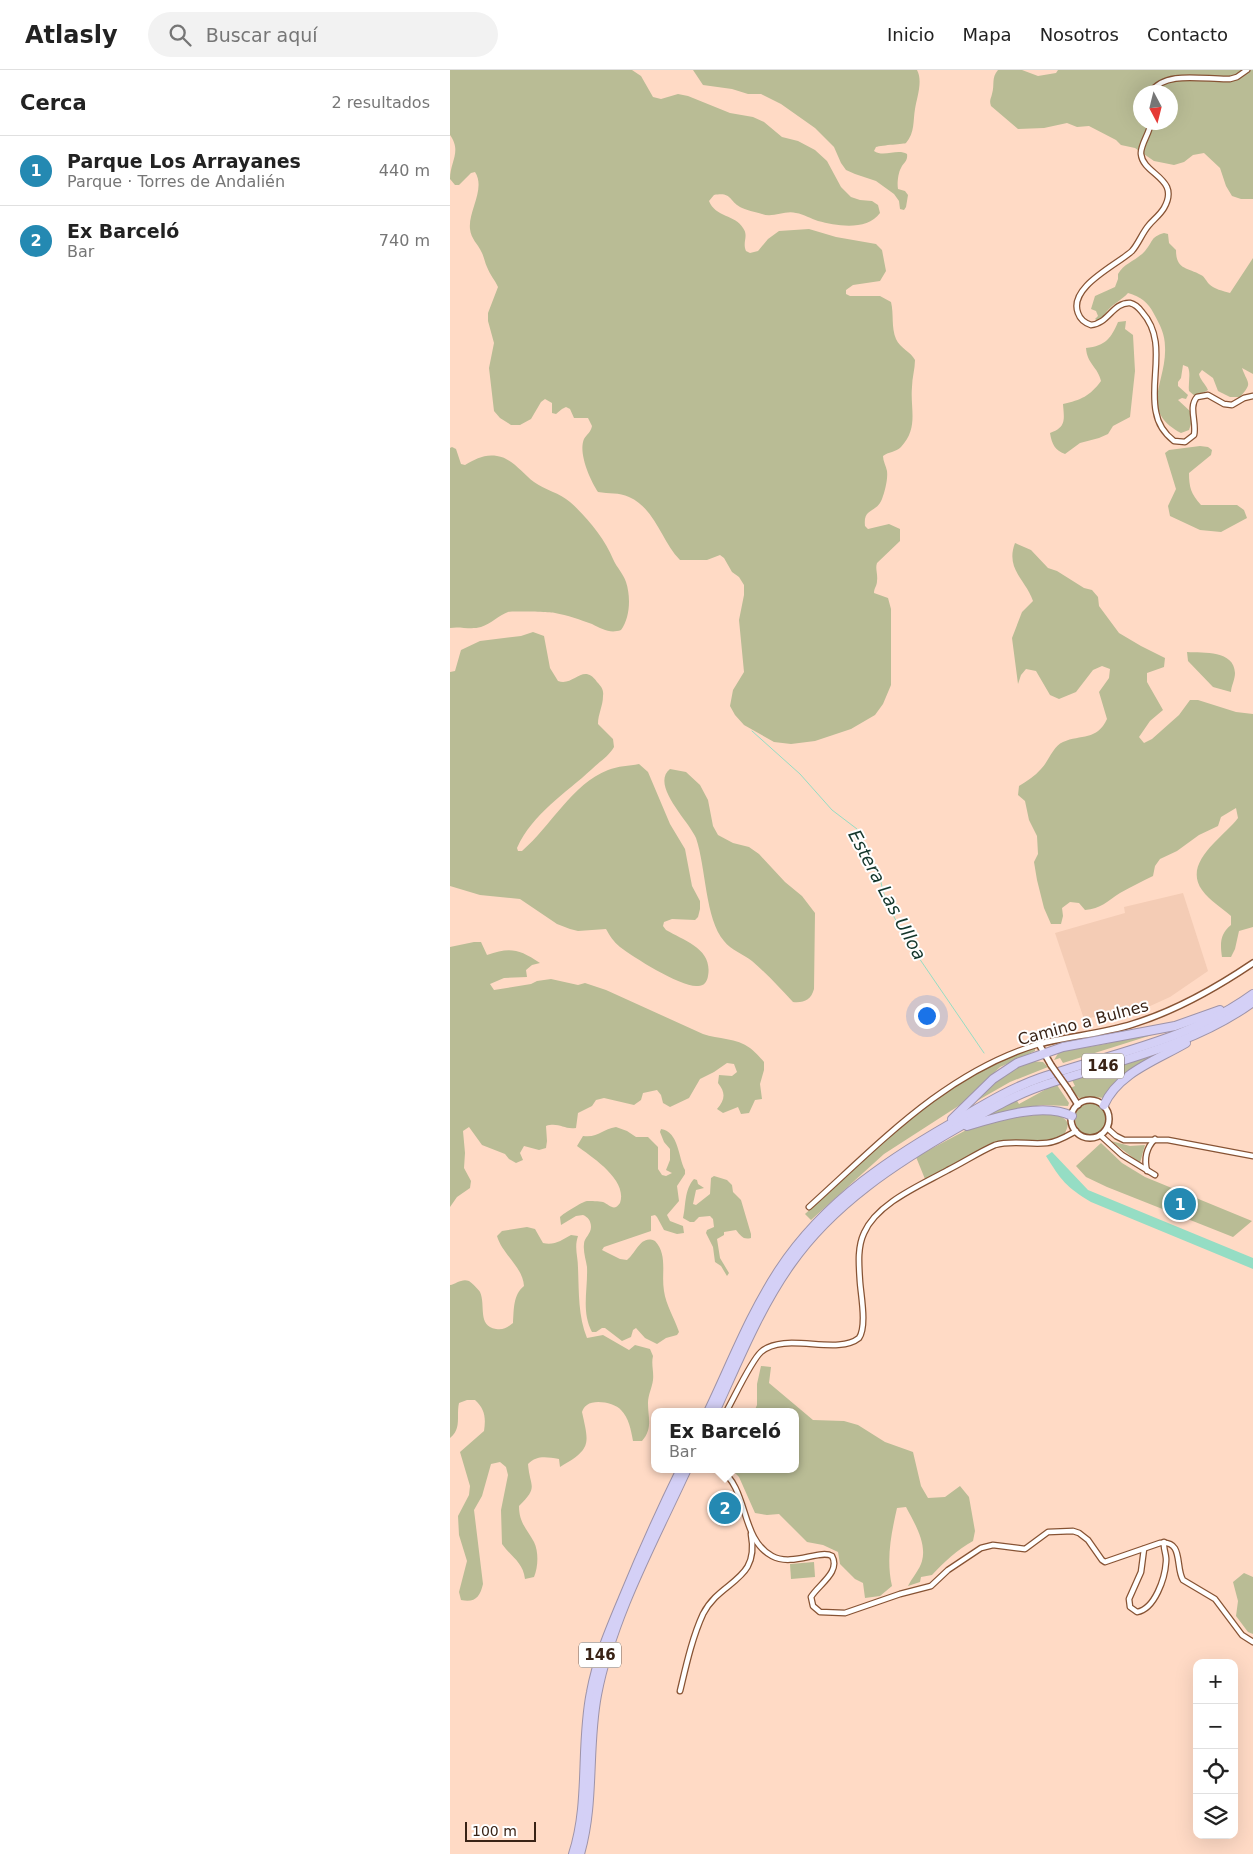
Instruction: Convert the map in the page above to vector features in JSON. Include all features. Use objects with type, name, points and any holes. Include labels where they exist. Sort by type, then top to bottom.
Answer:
[{"type":"highway","points":[[943,1127],[998,1074],[1017,1063],[1064,1048],[1175,1026],[1211,1014],[1253,994]]},
{"type":"highway","name":"146","points":[[710,1408],[765,1293],[784,1264],[804,1237],[842,1198],[866,1178],[899,1153],[1024,1084],[1195,1028],[1229,1010],[1253,994]]},
{"type":"highway","name":"146","points":[[717,1408],[767,1303],[791,1264],[831,1218],[878,1177],[921,1148],[1027,1091],[1180,1041],[1207,1030],[1253,1002]]},
{"type":"highway","points":[[1104,1105],[1113,1089],[1126,1077],[1207,1030]]},
{"type":"highway","points":[[954,1130],[1020,1112],[1051,1110],[1072,1116]]},
{"type":"highway","name":"146","points":[[573,1854],[582,1813],[586,1720],[597,1664],[635,1568],[679,1473]]},
{"type":"highway","name":"146","points":[[580,1854],[588,1822],[593,1722],[603,1668],[630,1595],[685,1473]]},
{"type":"street","points":[[1157,85],[1160,81],[1175,75],[1230,79],[1247,70]]},
{"type":"street","points":[[1150,130],[1141,149],[1141,156],[1147,167],[1160,176],[1164,183],[1167,196],[1166,205],[1148,226],[1133,250],[1103,271],[1083,290],[1077,302],[1077,312],[1083,320],[1091,325],[1102,322],[1117,307],[1126,304],[1135,305],[1145,315],[1156,344],[1156,412],[1162,428],[1174,441],[1185,442],[1194,435],[1193,406],[1197,397],[1208,395],[1224,404],[1232,406],[1244,398],[1253,396]]},
{"type":"street","name":"Camino a Bulnes","points":[[809,1207],[890,1134],[942,1091],[987,1065],[1010,1054],[1039,1044],[1110,1030],[1150,1018],[1199,995],[1253,963]]},
{"type":"street","points":[[1039,1044],[1043,1054],[1078,1105]]},
{"type":"street","points":[[1091,1100],[1098,1101],[1104,1105],[1109,1116],[1107,1128],[1100,1135],[1089,1138],[1082,1136],[1076,1131],[1073,1126],[1072,1116],[1078,1105],[1091,1100]]},
{"type":"street","points":[[1107,1128],[1124,1140],[1174,1140],[1253,1156]]},
{"type":"street","points":[[728,1408],[757,1356],[768,1347],[780,1344],[848,1344],[859,1338],[863,1327],[859,1257],[864,1232],[869,1223],[883,1208],[995,1145],[1011,1142],[1047,1143],[1062,1139],[1076,1131]]},
{"type":"street","points":[[1100,1135],[1122,1156],[1154,1175]]},
{"type":"street","points":[[1147,1171],[1147,1152],[1155,1139]]},
{"type":"street","points":[[724,1473],[730,1479],[746,1512],[752,1539],[752,1559]]},
{"type":"street","points":[[750,1530],[762,1547],[772,1556],[787,1560],[800,1560],[826,1554],[832,1556],[835,1563],[833,1570],[812,1594],[810,1600],[813,1606],[820,1612],[832,1614],[845,1613],[930,1586],[948,1570],[981,1548],[993,1546],[1025,1549],[1044,1534],[1053,1531],[1079,1533],[1088,1540],[1105,1562],[1164,1542],[1170,1543],[1178,1552],[1180,1576],[1183,1580],[1215,1599],[1242,1635],[1253,1642]]},
{"type":"street","points":[[1144,1549],[1141,1572],[1129,1599],[1130,1607],[1138,1612],[1144,1610],[1159,1593],[1166,1565],[1164,1542]]},
{"type":"street","points":[[680,1692],[692,1646],[703,1614],[710,1603],[747,1568],[762,1547]]},
{"type":"shaded area","points":[[450,70],[632,70],[641,76],[653,97],[661,99],[678,94],[688,96],[730,113],[753,117],[764,122],[782,137],[798,141],[815,150],[827,161],[841,187],[851,197],[872,201],[878,205],[880,213],[874,219],[868,223],[851,226],[826,223],[792,212],[766,215],[740,207],[729,197],[720,194],[714,195],[709,201],[716,210],[740,224],[745,231],[746,251],[750,253],[758,251],[768,239],[779,231],[809,229],[836,237],[876,244],[882,250],[886,271],[880,281],[853,285],[846,290],[846,294],[850,296],[880,296],[891,302],[896,339],[915,360],[910,433],[901,447],[883,456],[887,471],[884,492],[877,507],[868,513],[865,520],[865,526],[868,529],[889,524],[900,529],[900,541],[876,565],[877,583],[874,593],[888,598],[891,609],[891,685],[883,704],[875,715],[851,729],[815,741],[791,744],[774,742],[744,725],[730,706],[733,690],[744,672],[739,620],[744,585],[739,577],[732,572],[724,558],[720,555],[707,560],[680,560],[673,552],[652,517],[638,502],[621,494],[598,492],[588,474],[583,452],[584,439],[592,426],[588,418],[574,418],[570,409],[566,407],[556,414],[552,413],[552,403],[545,399],[541,402],[531,419],[520,425],[511,425],[500,418],[494,411],[489,368],[494,343],[488,321],[488,313],[498,287],[488,270],[482,253],[473,239],[470,229],[471,215],[479,186],[475,172],[471,173],[459,185],[455,185],[450,179],[455,147],[450,135]]},
{"type":"shaded area","points":[[693,70],[917,70],[920,79],[919,89],[909,139],[906,143],[876,147],[874,151],[882,154],[903,152],[907,154],[899,173],[898,184],[898,189],[905,191],[908,195],[906,207],[904,210],[900,209],[899,201],[894,194],[876,181],[846,170],[834,147],[815,128],[781,104],[761,94],[748,94],[732,89],[703,85]]},
{"type":"shaded area","points":[[998,70],[1022,70],[1038,76],[1056,73],[1058,70],[1253,70],[1253,199],[1241,199],[1232,196],[1226,186],[1220,168],[1204,153],[1193,155],[1184,162],[1174,165],[1154,161],[1135,148],[1121,145],[1116,140],[1089,126],[1077,127],[1067,123],[1044,128],[1018,129],[991,106],[990,101],[994,78]]},
{"type":"shaded area","points":[[1164,233],[1168,234],[1169,243],[1176,250],[1176,256],[1180,265],[1202,276],[1213,287],[1230,293],[1253,258],[1253,374],[1242,368],[1248,383],[1247,389],[1240,397],[1230,397],[1218,391],[1213,378],[1202,370],[1199,374],[1208,390],[1196,397],[1189,391],[1189,370],[1188,367],[1183,365],[1178,386],[1188,395],[1186,399],[1178,400],[1191,412],[1192,421],[1189,430],[1181,433],[1168,424],[1161,415],[1158,405],[1165,342],[1160,326],[1147,303],[1137,296],[1128,293],[1098,321],[1095,319],[1098,316],[1096,311],[1091,309],[1095,296],[1115,287],[1121,270],[1142,254],[1154,238]]},
{"type":"shaded area","points":[[1126,321],[1125,329],[1133,335],[1135,371],[1130,417],[1113,426],[1108,434],[1080,443],[1065,454],[1056,449],[1050,433],[1062,425],[1064,418],[1063,404],[1085,397],[1101,381],[1098,372],[1088,358],[1086,348],[1103,343],[1113,333],[1118,322]]},
{"type":"shaded area","points":[[1200,446],[1208,447],[1212,450],[1211,455],[1189,473],[1193,494],[1201,505],[1237,505],[1244,510],[1247,518],[1221,532],[1200,530],[1170,516],[1168,506],[1176,489],[1165,453],[1169,450]]},
{"type":"shaded area","points":[[450,448],[456,449],[461,464],[465,465],[484,456],[502,457],[517,466],[534,482],[566,499],[583,514],[605,544],[626,582],[629,594],[629,607],[621,630],[606,630],[579,619],[555,613],[524,612],[508,612],[481,627],[450,628]]},
{"type":"shaded area","points":[[1015,543],[1031,550],[1048,568],[1057,571],[1084,588],[1092,590],[1098,597],[1099,606],[1119,633],[1165,658],[1164,667],[1147,673],[1147,682],[1163,710],[1150,721],[1139,737],[1144,743],[1152,739],[1179,715],[1190,700],[1198,700],[1236,712],[1253,714],[1253,927],[1239,931],[1231,957],[1222,957],[1221,947],[1223,935],[1231,925],[1231,916],[1212,901],[1202,890],[1197,880],[1197,870],[1207,851],[1238,818],[1236,808],[1221,817],[1218,826],[1199,835],[1177,851],[1160,859],[1155,866],[1153,876],[1095,908],[1085,910],[1079,903],[1070,902],[1062,908],[1061,924],[1051,924],[1044,908],[1034,862],[1038,854],[1037,836],[1029,820],[1025,801],[1018,795],[1019,786],[1039,772],[1060,744],[1093,734],[1103,726],[1107,719],[1099,692],[1109,678],[1110,669],[1102,666],[1093,670],[1076,692],[1059,699],[1050,695],[1036,671],[1026,669],[1021,675],[1018,684],[1012,638],[1022,612],[1033,601],[1014,567],[1013,552]]},
{"type":"shaded area","points":[[533,632],[544,636],[550,668],[558,681],[569,681],[587,674],[592,676],[601,687],[603,700],[598,724],[613,739],[614,747],[607,756],[541,814],[524,836],[517,848],[518,851],[522,851],[533,841],[573,795],[595,776],[608,770],[639,764],[648,772],[670,824],[685,849],[692,886],[700,901],[698,917],[695,920],[672,919],[664,922],[663,926],[666,930],[689,942],[702,952],[708,967],[708,976],[706,982],[702,985],[691,985],[681,982],[646,964],[620,947],[606,929],[578,931],[570,929],[557,924],[520,899],[480,895],[450,886],[450,672],[455,671],[461,650],[480,641],[521,636]]},
{"type":"shaded area","points":[[1187,652],[1217,654],[1229,660],[1235,673],[1231,692],[1213,687],[1188,661]]},
{"type":"shaded area","points":[[670,769],[686,772],[700,785],[708,800],[713,826],[718,835],[733,843],[749,847],[759,854],[785,882],[802,896],[815,913],[814,989],[811,996],[806,1000],[793,1002],[752,961],[727,944],[718,931],[709,906],[696,838],[673,803],[665,784],[665,776]]},
{"type":"shaded area","points":[[1183,893],[1208,971],[1170,997],[1148,1007],[1084,1019],[1055,933],[1125,913],[1124,907]]},
{"type":"shaded area","points":[[481,942],[487,955],[508,950],[520,952],[540,963],[532,965],[526,970],[527,977],[504,978],[490,984],[494,990],[551,979],[578,985],[585,983],[606,990],[703,1034],[733,1040],[745,1045],[764,1062],[760,1084],[762,1099],[755,1100],[749,1113],[741,1114],[738,1107],[723,1113],[717,1109],[722,1103],[724,1096],[718,1083],[719,1075],[732,1076],[737,1072],[734,1064],[727,1063],[700,1079],[689,1098],[670,1107],[663,1103],[661,1095],[657,1090],[643,1093],[641,1100],[634,1105],[604,1098],[596,1100],[592,1106],[578,1113],[576,1128],[554,1125],[546,1126],[546,1148],[539,1150],[524,1146],[520,1153],[523,1160],[516,1163],[505,1154],[482,1145],[469,1127],[463,1131],[464,1168],[471,1181],[470,1188],[457,1197],[450,1207],[450,947]]},
{"type":"shaded area","points":[[1174,1028],[1063,1063],[1060,1058],[1054,1060],[1059,1052],[1105,1044]]},
{"type":"shaded area","points":[[1031,1048],[1035,1048],[1035,1051],[1000,1067],[963,1103],[884,1154],[811,1220],[805,1214],[929,1105],[982,1070]]},
{"type":"shaded area","points":[[1163,1051],[1123,1077],[1104,1098],[1079,1098],[1070,1088],[1075,1086],[1072,1080],[1092,1076]]},
{"type":"shaded area","points":[[1029,1061],[1043,1062],[1048,1067],[1010,1082],[975,1102],[1006,1073]]},
{"type":"shaded area","points":[[1057,1085],[1069,1103],[1068,1106],[1042,1105],[989,1115],[1016,1099],[1019,1104]]},
{"type":"shaded area","points":[[1091,1103],[1097,1104],[1102,1108],[1106,1113],[1106,1125],[1102,1130],[1097,1134],[1091,1135],[1085,1134],[1080,1130],[1076,1125],[1075,1119],[1076,1113],[1080,1108],[1085,1104]]},
{"type":"shaded area","points":[[1054,1113],[1068,1123],[1064,1135],[1046,1140],[1010,1141],[992,1144],[925,1179],[916,1157],[970,1128],[1018,1117]]},
{"type":"shaded area","points":[[616,1127],[636,1137],[648,1137],[658,1147],[658,1169],[662,1175],[666,1176],[672,1173],[666,1170],[670,1160],[670,1149],[664,1142],[660,1132],[661,1129],[667,1131],[675,1140],[685,1170],[685,1174],[677,1186],[679,1201],[667,1215],[670,1221],[683,1226],[684,1233],[677,1234],[664,1230],[655,1215],[651,1216],[651,1231],[604,1247],[602,1250],[620,1259],[627,1260],[639,1245],[646,1240],[655,1241],[659,1246],[663,1258],[665,1296],[679,1332],[677,1335],[666,1338],[657,1344],[645,1338],[636,1328],[633,1330],[631,1337],[622,1341],[605,1328],[592,1332],[586,1308],[587,1267],[584,1253],[584,1242],[591,1229],[590,1223],[588,1218],[583,1215],[576,1216],[561,1225],[560,1217],[587,1201],[603,1202],[612,1207],[618,1206],[620,1203],[621,1194],[614,1178],[599,1163],[577,1146],[583,1136],[597,1135]]},
{"type":"shaded area","points":[[1111,1141],[1130,1146],[1145,1145],[1140,1163]]},
{"type":"shaded area","points":[[1101,1143],[1122,1163],[1145,1177],[1252,1221],[1233,1237],[1086,1177],[1076,1166]]},
{"type":"shaded area","points":[[1052,1152],[1088,1190],[1253,1258],[1253,1269],[1091,1202],[1076,1192],[1060,1177],[1046,1156]]},
{"type":"shaded area","points":[[714,1176],[727,1180],[732,1185],[733,1192],[741,1200],[751,1234],[751,1238],[744,1238],[736,1230],[724,1232],[724,1235],[717,1239],[720,1258],[729,1273],[727,1276],[721,1266],[715,1262],[713,1247],[706,1233],[707,1230],[714,1227],[713,1219],[710,1216],[699,1217],[694,1222],[690,1222],[683,1218],[688,1188],[691,1183],[694,1179],[697,1180],[698,1184],[704,1188],[696,1190],[693,1204],[696,1205],[710,1194],[711,1178]]},
{"type":"shaded area","points":[[527,1227],[535,1229],[543,1243],[547,1244],[558,1242],[571,1235],[578,1236],[576,1248],[580,1303],[582,1321],[587,1338],[603,1335],[629,1350],[635,1345],[650,1349],[653,1356],[653,1377],[648,1400],[649,1427],[642,1441],[633,1441],[628,1420],[621,1410],[614,1405],[591,1403],[582,1412],[587,1439],[586,1445],[578,1455],[560,1467],[559,1459],[542,1457],[528,1464],[532,1486],[529,1494],[519,1506],[519,1512],[537,1550],[537,1565],[534,1577],[525,1579],[522,1568],[502,1544],[501,1510],[508,1475],[506,1467],[500,1462],[491,1464],[482,1496],[474,1510],[483,1584],[476,1598],[466,1601],[461,1600],[459,1592],[467,1561],[459,1535],[458,1516],[469,1495],[470,1486],[460,1452],[484,1431],[485,1422],[483,1410],[475,1400],[459,1403],[456,1430],[450,1438],[450,1285],[461,1281],[469,1281],[480,1292],[482,1297],[483,1314],[486,1324],[496,1329],[511,1325],[513,1323],[516,1298],[524,1286],[523,1279],[503,1249],[497,1236],[502,1231]]},
{"type":"shaded area","points":[[761,1366],[771,1367],[769,1383],[799,1408],[756,1408],[757,1384]]},
{"type":"shaded area","points":[[799,1408],[813,1420],[844,1421],[858,1425],[885,1442],[913,1452],[921,1486],[928,1498],[945,1497],[960,1486],[969,1497],[975,1531],[973,1541],[951,1556],[932,1575],[921,1577],[920,1582],[908,1586],[921,1564],[923,1547],[919,1533],[906,1507],[897,1508],[889,1557],[892,1586],[880,1596],[865,1598],[863,1583],[855,1579],[840,1564],[838,1552],[823,1545],[807,1542],[779,1514],[755,1513],[739,1477],[735,1473],[799,1473]]},
{"type":"shaded area","points":[[814,1562],[815,1577],[791,1579],[790,1564]]},
{"type":"shaded area","points":[[1244,1573],[1253,1577],[1253,1634],[1248,1632],[1236,1616],[1238,1601],[1233,1582]]},
{"type":"waterway","name":"Estera Las Ulloa","points":[[752,731],[800,774],[832,810],[857,829],[879,875],[886,902],[906,939],[984,1053]]},
{"type":"place","name":"Parque Los Arrayanes","points":[[1180,1204]]},
{"type":"place","name":"Ex Barceló","points":[[725,1508]]}]
